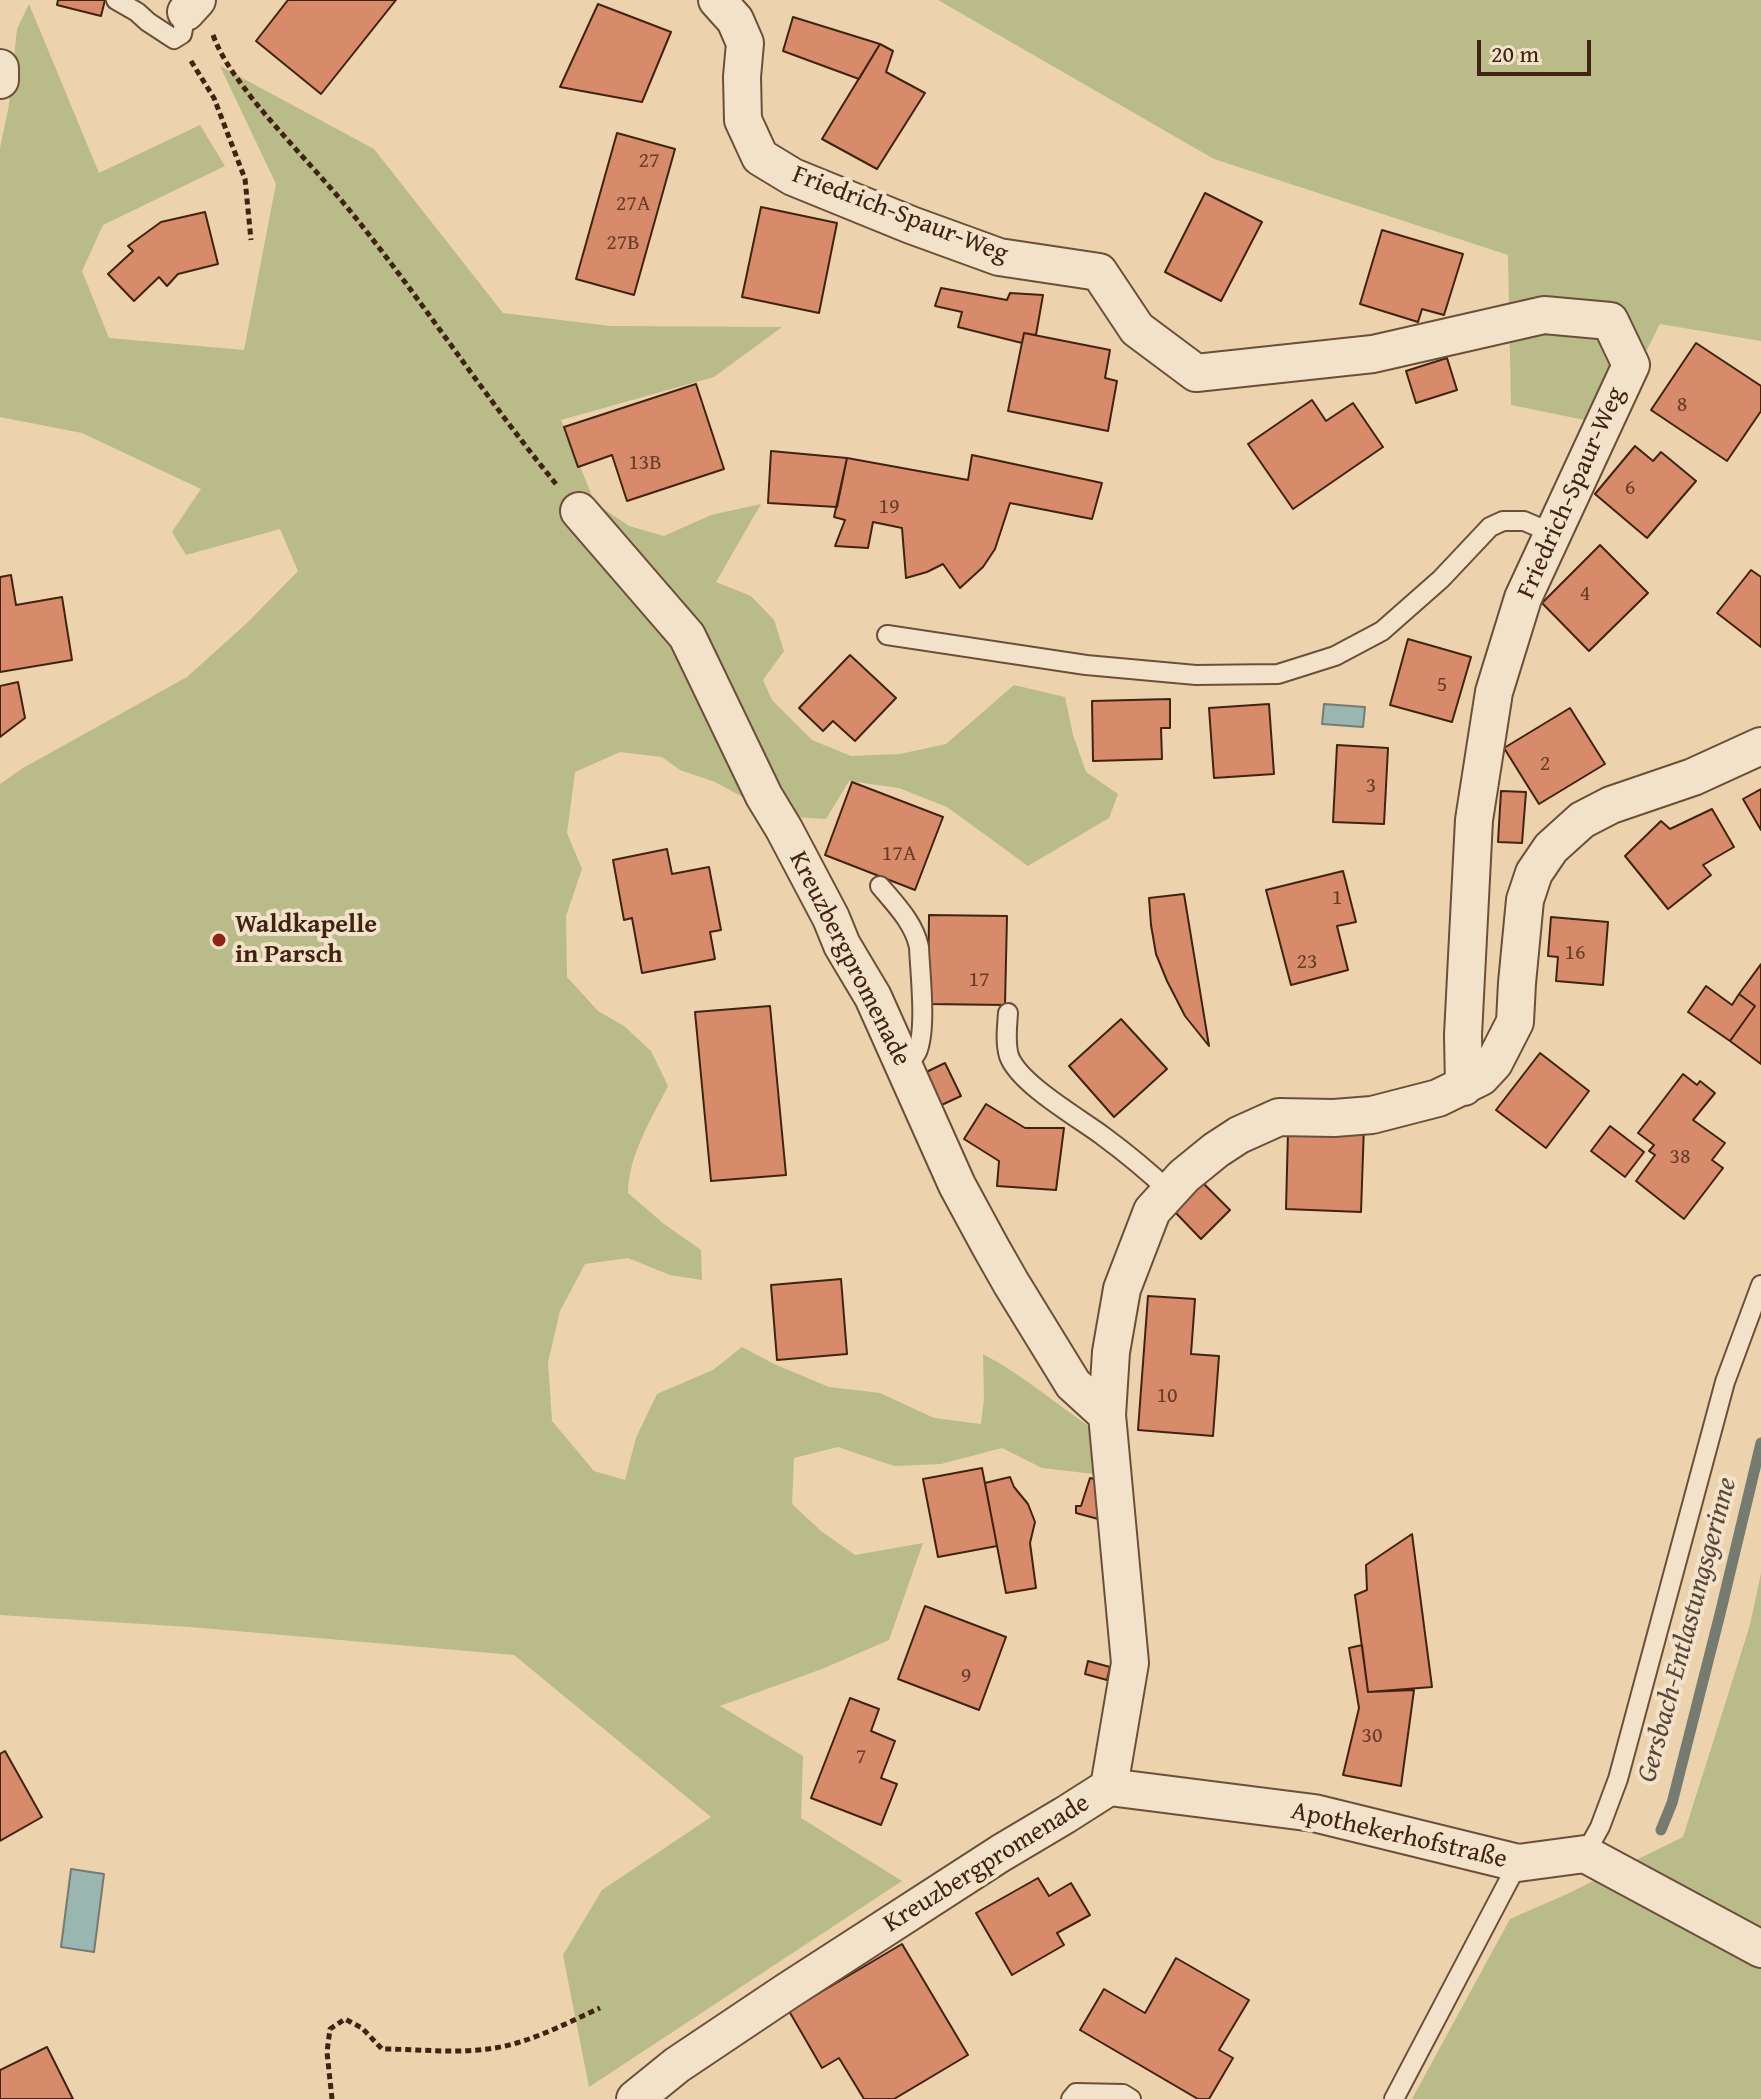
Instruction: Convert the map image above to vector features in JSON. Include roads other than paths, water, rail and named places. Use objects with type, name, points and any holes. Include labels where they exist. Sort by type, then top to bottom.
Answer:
[{"type":"street","name":"Friedrich-Spaur-Weg","points":[[717,0],[735,20],[745,43],[743,120],[760,157],[793,177],[999,257],[1099,272],[1137,329],[1196,373],[1373,354],[1544,315],[1610,321],[1631,365],[1523,598],[1494,692],[1474,820],[1463,1035],[1464,1087]]},
{"type":"street","points":[[0,68],[0,80]]},
{"type":"street","name":"Kreuzbergpromenade","points":[[579,511],[687,636],[764,796],[804,867],[842,945],[873,997],[957,1185],[1011,1283],[1073,1384],[1107,1415]]},
{"type":"street","name":"Kreuzbergpromenade","points":[[635,2099],[677,2065],[786,1992],[1109,1787],[1130,1663],[1107,1415],[1111,1352],[1122,1289],[1152,1211],[1184,1176],[1216,1150],[1249,1130],[1279,1117],[1372,1115],[1438,1098],[1481,1077],[1494,1063],[1515,1022],[1525,900],[1534,873],[1551,848],[1582,820],[1611,805],[1693,777],[1761,746]]},
{"type":"street","name":"Apothekerhofstraße","points":[[1109,1787],[1314,1813],[1518,1863],[1585,1854]]},
{"type":"street","points":[[1585,1854],[1761,1949]]},
{"type":"lane","points":[[116,0],[148,22],[186,17]]},
{"type":"lane","points":[[887,635],[1086,665],[1196,675],[1278,674],[1335,656],[1382,631],[1441,579],[1490,527],[1503,521],[1524,521],[1552,533]]},
{"type":"lane","points":[[880,886],[908,920],[919,947],[919,1047],[903,1065]]},
{"type":"lane","points":[[1008,1013],[1009,1056],[1024,1077],[1104,1136],[1169,1191]]},
{"type":"lane","points":[[1585,1854],[1600,1827],[1618,1779],[1725,1382],[1761,1285]]},
{"type":"lane","points":[[1394,2099],[1518,1863]]},
{"type":"lane","points":[[1071,2099],[1076,2093],[1123,2094],[1131,2099]]},
{"type":"water","points":[[1324,704],[1365,707],[1363,727],[1322,724]]},
{"type":"water","points":[[71,1869],[104,1874],[94,1952],[61,1947]]},
{"type":"waterway","name":"Gersbach-Entlastungsgerinne","points":[[1661,1830],[1672,1803],[1761,1443]]},
{"type":"place","name":"Waldkapelle in Parsch","points":[[219,940]]}]
